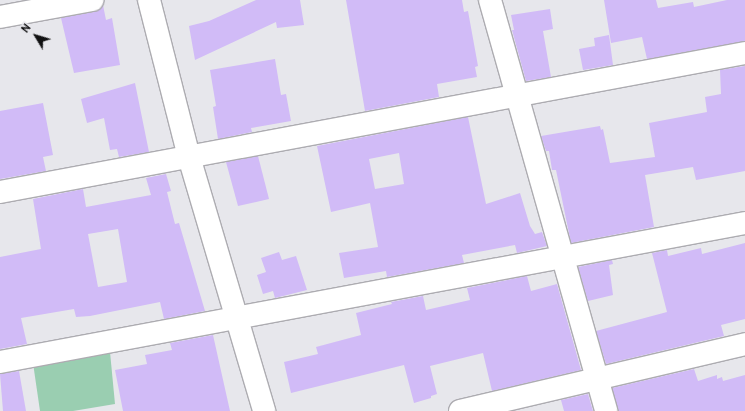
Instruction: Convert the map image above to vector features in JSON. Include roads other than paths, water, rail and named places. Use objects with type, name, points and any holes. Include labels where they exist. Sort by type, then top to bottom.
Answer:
[{"type":"street","points":[[0,18],[92,0]]},
{"type":"street","points":[[149,0],[189,157],[238,318],[264,411]]},
{"type":"street","points":[[490,0],[606,411]]},
{"type":"street","points":[[0,192],[745,53]]},
{"type":"street","points":[[0,362],[745,223]]},
{"type":"street","points":[[460,411],[745,344]]}]
